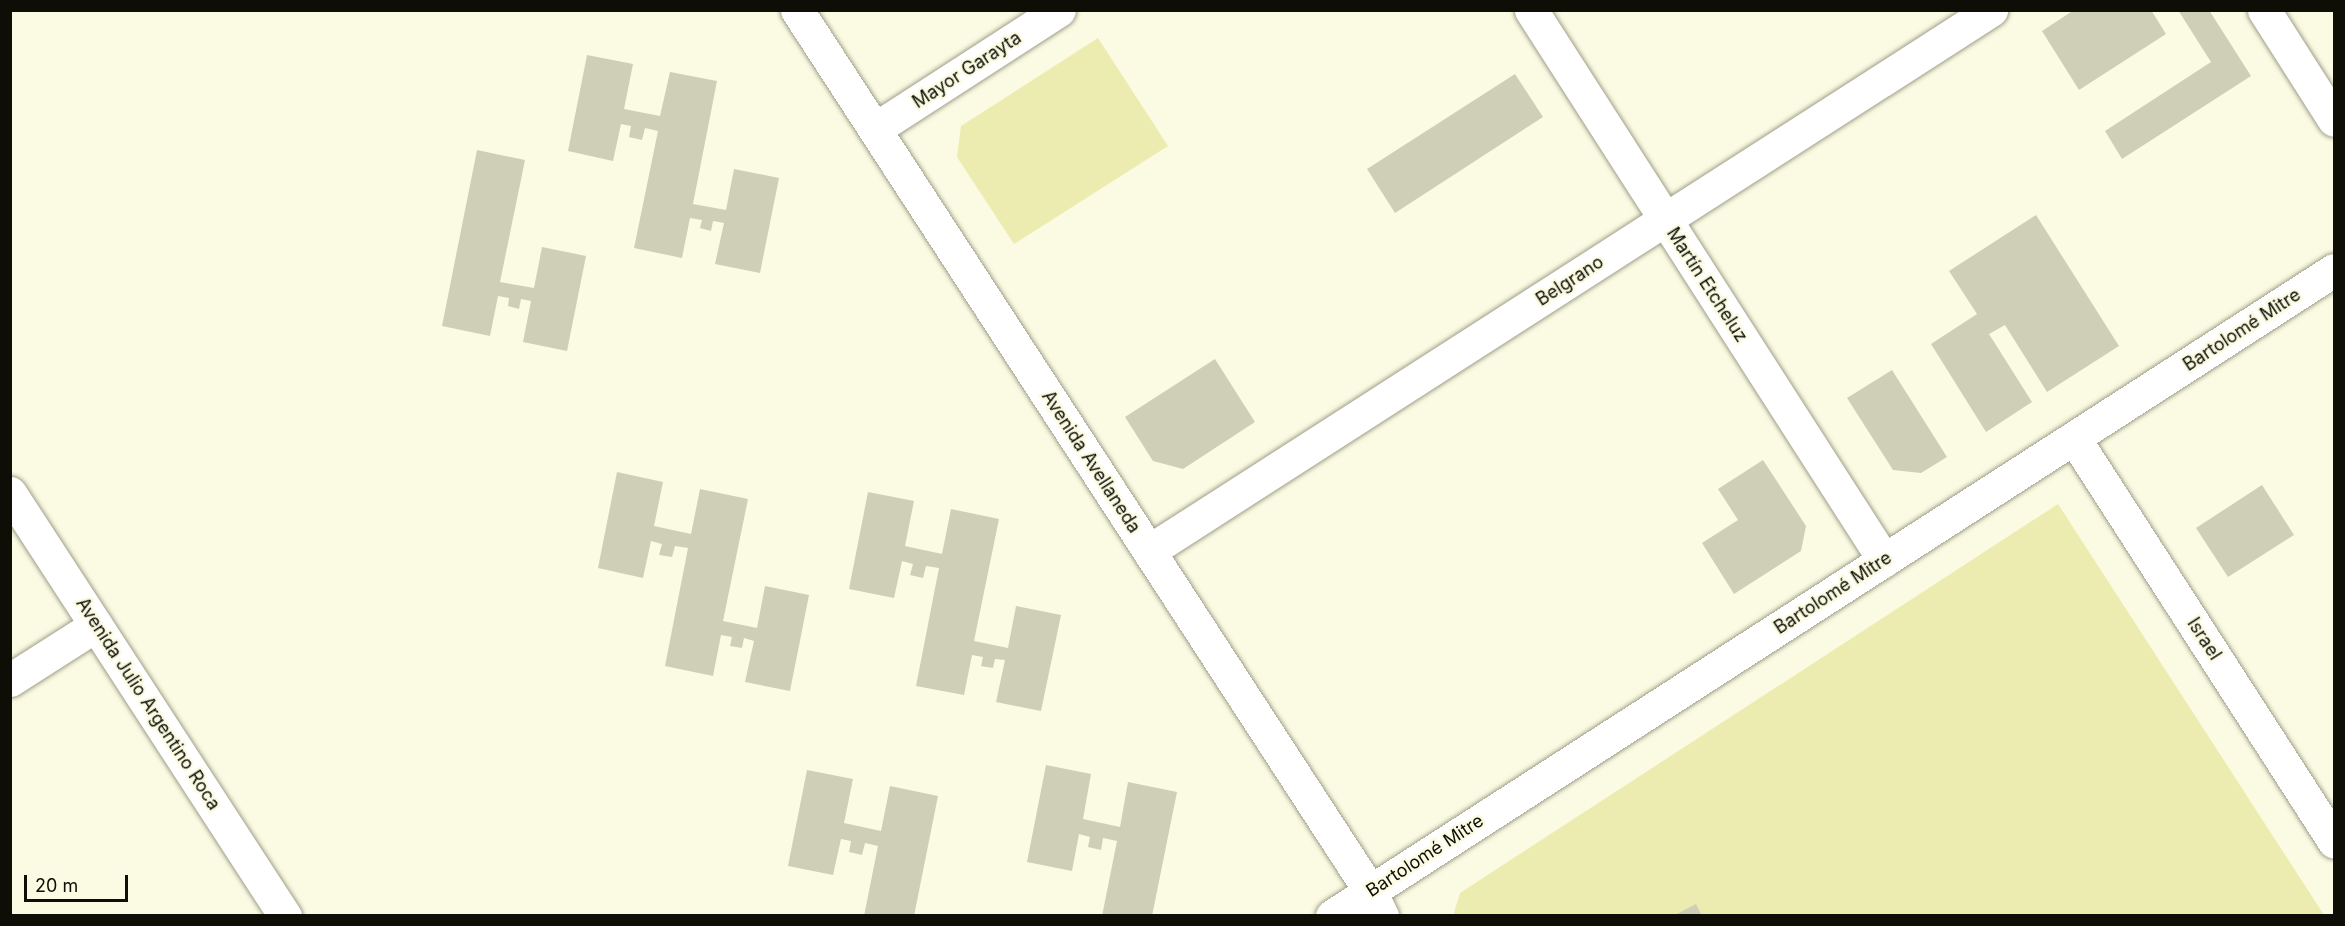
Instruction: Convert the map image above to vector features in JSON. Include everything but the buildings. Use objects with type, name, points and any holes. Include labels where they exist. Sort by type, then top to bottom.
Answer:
[{"type":"main road","name":"Avenida Avellaneda","points":[[797,10],[1376,903]]},
{"type":"main road","name":"Mayor Garayta","points":[[875,129],[1059,10]]},
{"type":"main road","name":"Martín Etcheluz","points":[[1531,10],[1884,560]]},
{"type":"main road","name":"Belgrano","points":[[1149,551],[1990,10]]},
{"type":"main road","points":[[2264,10],[2334,120]]},
{"type":"main road","name":"Bartolomé Mitre","points":[[1332,915],[1376,903],[1884,560],[2334,270]]},
{"type":"main road","name":"Israel","points":[[2074,438],[2334,841]]},
{"type":"main road","name":"Avenida Julio Argentino Roca","points":[[10,493],[285,915]]},
{"type":"main road","points":[[10,680],[96,625]]},
{"type":"green space","points":[[1098,38],[1168,146],[1014,244],[957,157],[961,126]]},
{"type":"green space","points":[[2058,504],[2324,915],[1453,916],[1460,893]]}]
